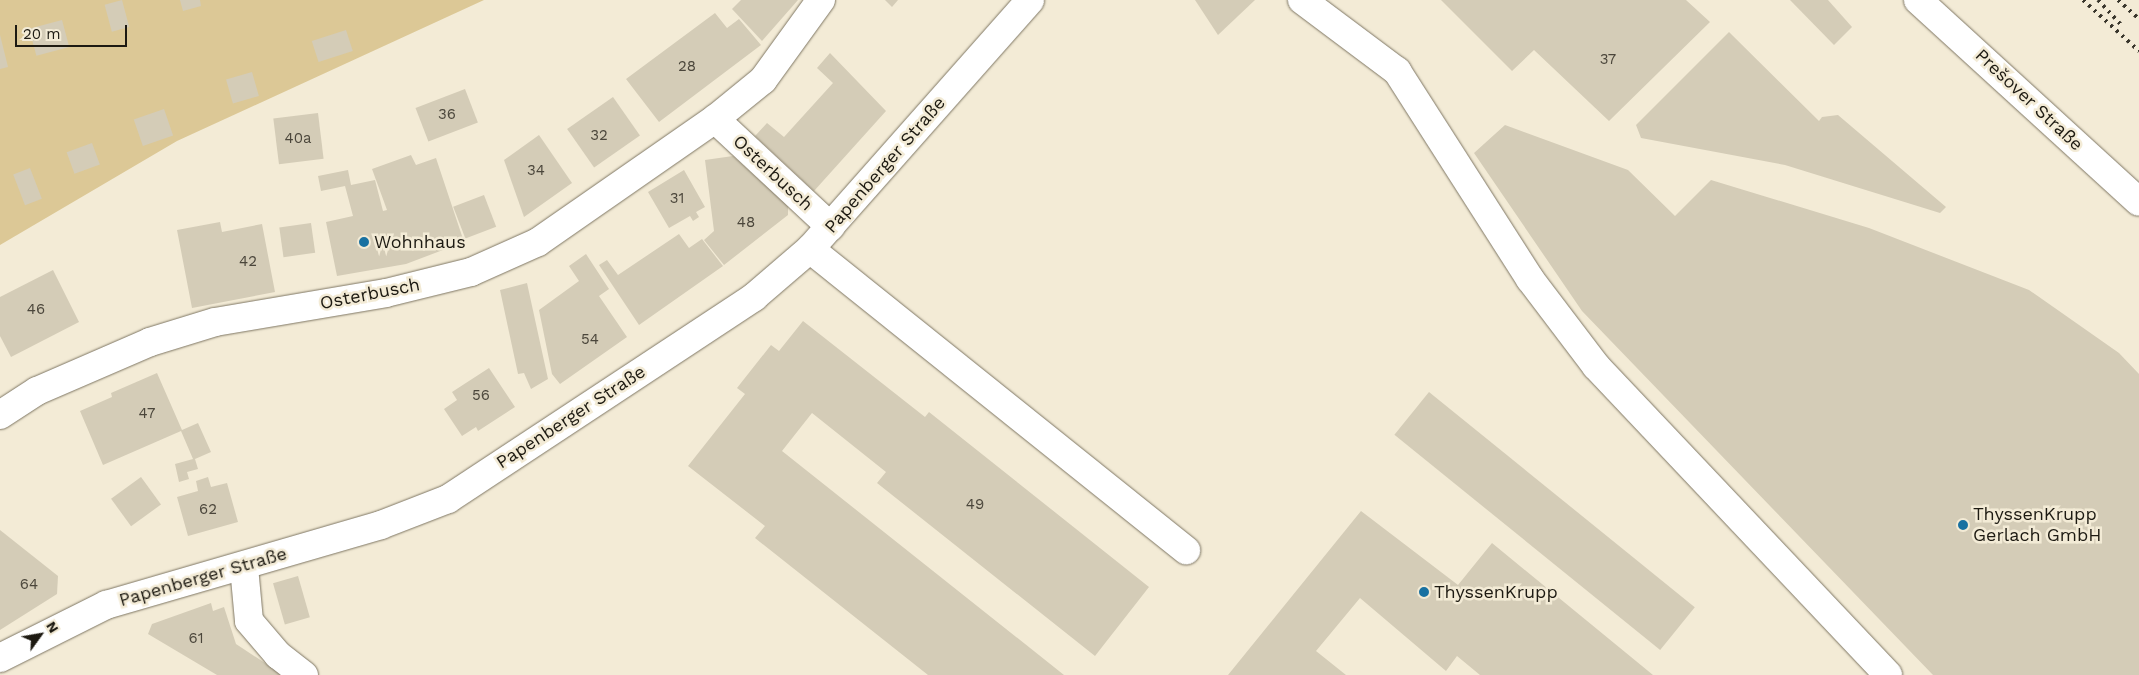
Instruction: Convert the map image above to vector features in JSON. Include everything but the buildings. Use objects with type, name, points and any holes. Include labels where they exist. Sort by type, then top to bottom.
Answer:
[{"type":"street","name":"Osterbusch","points":[[0,415],[37,392],[96,363],[215,322],[386,293],[471,272],[538,242],[715,119],[763,80],[821,0]]},
{"type":"street","name":"Papenberger Straße","points":[[0,658],[106,605],[244,567],[381,525],[448,499],[754,297],[810,250],[1030,0]]},
{"type":"street","points":[[1302,0],[1396,71],[1530,279],[1596,366],[1888,675]]},
{"type":"street","name":"Prešover Straße","points":[[1918,0],[2139,202]]},
{"type":"street","name":"Osterbusch","points":[[715,119],[831,227]]},
{"type":"street","points":[[810,250],[1186,550]]},
{"type":"street","points":[[244,567],[249,621],[278,654],[304,675]]},
{"type":"shaded area","points":[[0,0],[484,0],[177,141],[0,245]]},
{"type":"railway","points":[[2083,0],[2139,51]]},
{"type":"railway","points":[[2098,0],[2120,24]]},
{"type":"railway","points":[[2118,0],[2139,19]]},
{"type":"place","name":"Wohnhaus","points":[[364,242]]},
{"type":"place","name":"ThyssenKrupp Gerlach GmbH","points":[[1963,525]]},
{"type":"place","name":"ThyssenKrupp","points":[[1424,592]]}]
